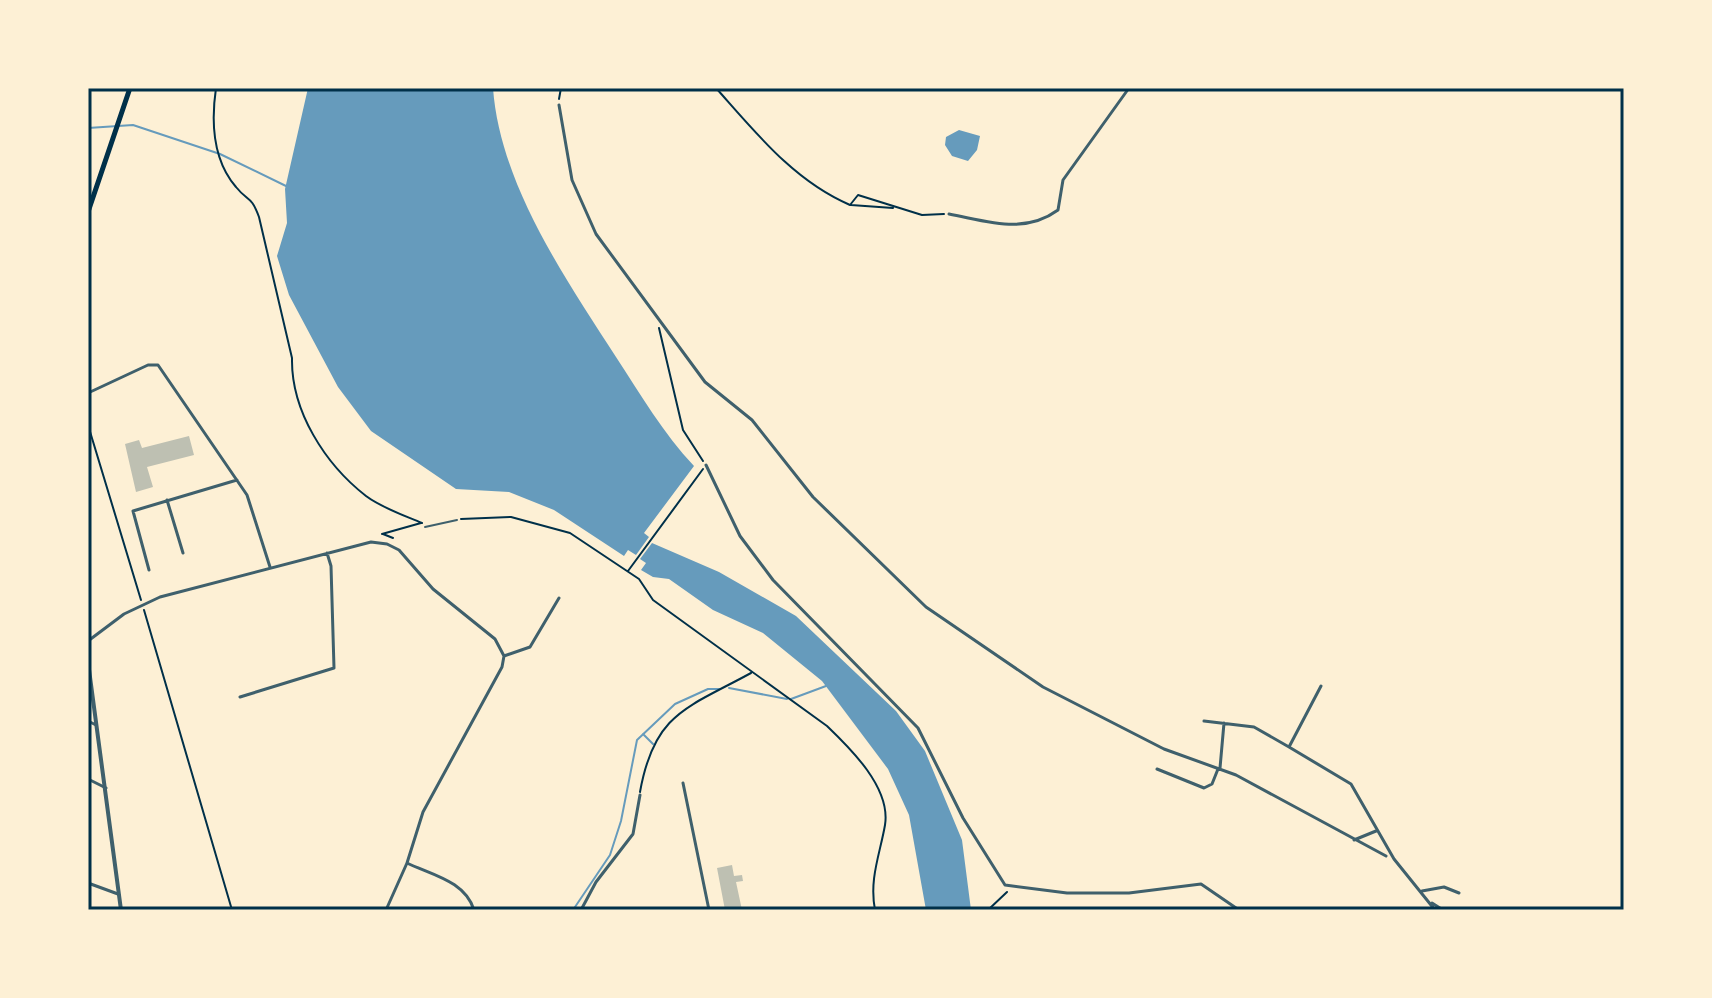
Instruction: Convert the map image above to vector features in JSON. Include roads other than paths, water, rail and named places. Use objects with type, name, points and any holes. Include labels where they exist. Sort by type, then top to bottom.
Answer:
[{"type":"main road","points":[[88,212],[130,88]]},
{"type":"street","points":[[949,214],[1014,227],[1043,221],[1058,210],[1063,180],[1129,88]]},
{"type":"street","points":[[559,105],[572,180],[590,224],[705,382],[752,420],[852,539],[926,607],[1043,687],[1164,749],[1219,768],[1386,856]]},
{"type":"street","points":[[88,393],[148,365],[158,365],[252,505],[270,567]]},
{"type":"street","points":[[706,465],[740,536],[773,580],[807,618],[858,663],[918,728],[963,818],[1002,881],[1011,888],[1019,884],[1067,893],[1139,893],[1201,884],[1239,910]]},
{"type":"street","points":[[149,570],[133,511],[237,480]]},
{"type":"street","points":[[167,500],[183,553]]},
{"type":"street","points":[[88,641],[142,604],[371,542],[387,544],[399,550],[433,589],[495,639],[504,656],[502,667],[423,812],[407,863],[386,910]]},
{"type":"street","points":[[240,697],[334,668],[327,553]]},
{"type":"street","points":[[504,656],[530,647],[559,598]]},
{"type":"street","points":[[88,662],[121,910]]},
{"type":"street","points":[[1289,747],[1321,686]]},
{"type":"street","points":[[88,721],[96,725]]},
{"type":"street","points":[[1204,721],[1254,727],[1346,779],[1394,859],[1435,910]]},
{"type":"street","points":[[1157,769],[1204,788],[1212,784],[1219,768],[1224,723]]},
{"type":"street","points":[[88,779],[106,788]]},
{"type":"street","points":[[683,783],[709,910]]},
{"type":"street","points":[[581,910],[596,882],[633,834],[640,795]]},
{"type":"street","points":[[1354,840],[1377,830]]},
{"type":"street","points":[[407,863],[456,885],[466,893],[474,910]]},
{"type":"street","points":[[88,883],[119,895]]},
{"type":"street","points":[[1422,891],[1444,887],[1459,893]]},
{"type":"street","points":[[1432,903],[1443,910]]},
{"type":"lane","points":[[425,527],[457,520]]},
{"type":"lane","points":[[387,544],[393,538]]},
{"type":"water","points":[[308,88],[493,88],[498,124],[508,159],[538,229],[643,399],[694,466],[644,533],[649,537],[636,555],[628,550],[624,556],[554,510],[509,492],[456,489],[371,431],[338,387],[289,295],[277,256],[287,223],[285,189]]},
{"type":"water","points":[[959,130],[980,136],[977,150],[968,161],[952,156],[945,145],[946,137]]},
{"type":"water","points":[[652,543],[719,572],[796,616],[896,711],[925,751],[962,840],[971,910],[926,910],[909,815],[888,769],[822,681],[763,633],[713,610],[669,579],[653,577],[641,570],[646,563],[640,559]]},
{"type":"waterway","points":[[88,128],[133,125],[220,154],[286,186]]},
{"type":"waterway","points":[[791,699],[826,686]]},
{"type":"waterway","points":[[729,688],[787,699]]},
{"type":"waterway","points":[[573,910],[610,855],[621,821],[637,740],[675,704],[708,689],[719,689]]},
{"type":"waterway","points":[[643,734],[653,744]]}]
